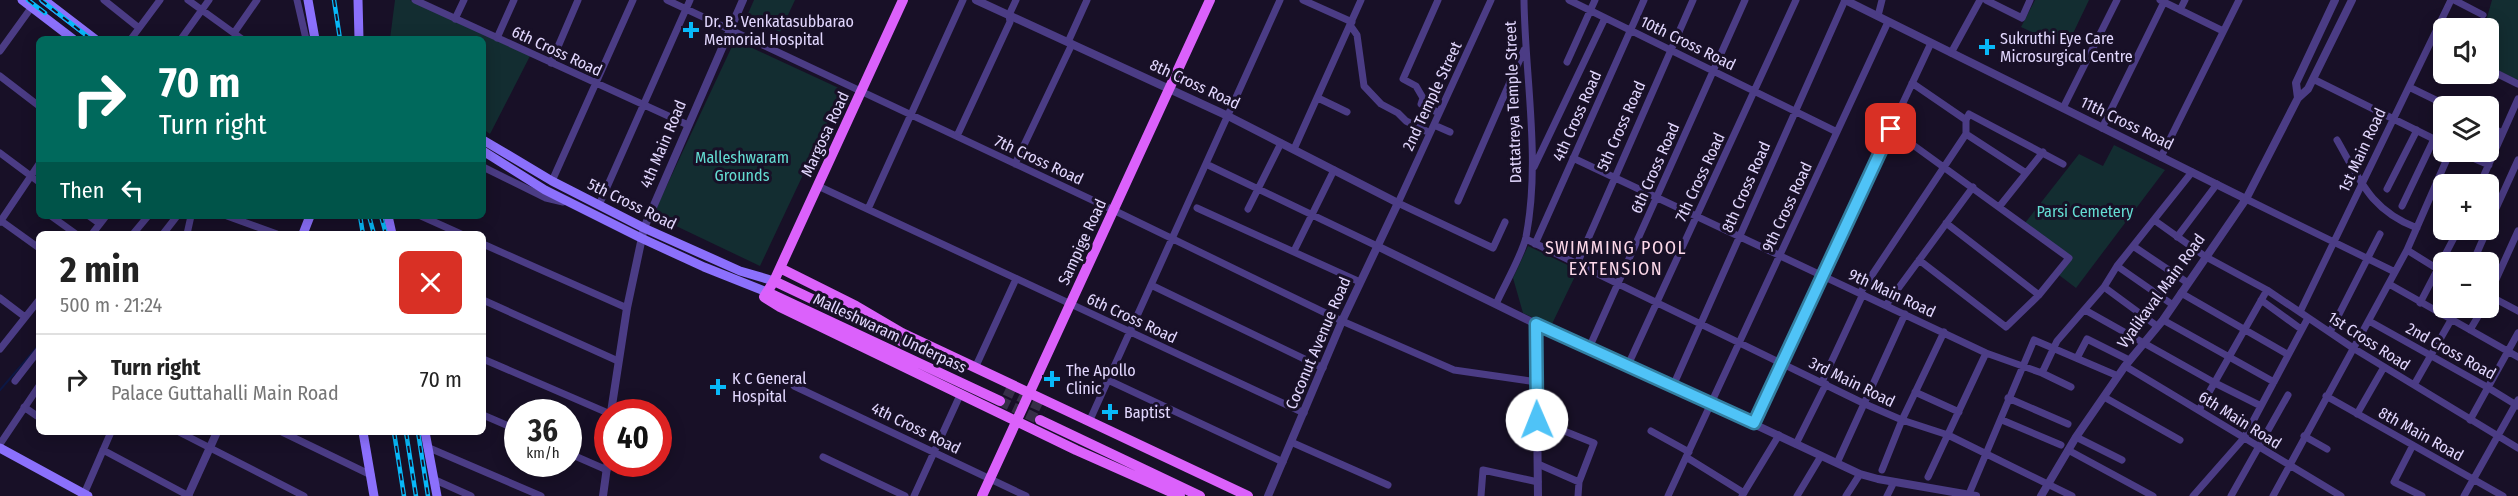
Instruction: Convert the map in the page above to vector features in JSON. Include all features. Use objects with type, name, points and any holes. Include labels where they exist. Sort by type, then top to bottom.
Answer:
[{"type":"main road","points":[[22,0],[69,36]]},
{"type":"main road","points":[[45,0],[91,36]]},
{"type":"main road","points":[[308,0],[314,36]]},
{"type":"main road","points":[[358,0],[359,36]]},
{"type":"main road","name":"Margosa Road","points":[[766,294],[903,0]]},
{"type":"main road","name":"Sampige Road","points":[[982,496],[1210,0]]},
{"type":"main road","name":"5th Cross Road","points":[[486,142],[552,182],[644,228],[740,271],[774,281]]},
{"type":"main road","name":"5th Cross Road","points":[[486,154],[545,190],[641,238],[766,294]]},
{"type":"main road","points":[[780,268],[856,306],[902,333],[1248,496]]},
{"type":"main road","name":"Malleshwaram Underpass","points":[[774,281],[1005,390]]},
{"type":"main road","points":[[766,294],[780,307],[1016,421],[1180,496]]},
{"type":"main road","name":"Malleshwaram Underpass","points":[[766,294],[1000,401]]},
{"type":"main road","points":[[1046,410],[1229,496]]},
{"type":"main road","points":[[1040,420],[1200,496]]},
{"type":"main road","points":[[363,435],[374,496]]},
{"type":"main road","points":[[425,435],[437,496]]},
{"type":"main road","points":[[0,448],[86,495]]},
{"type":"street","points":[[105,0],[139,28]]},
{"type":"street","points":[[133,36],[160,0]]},
{"type":"street","points":[[188,0],[238,36]]},
{"type":"street","points":[[183,36],[209,0]]},
{"type":"street","points":[[234,33],[257,0]]},
{"type":"street","points":[[297,0],[305,36]]},
{"type":"street","name":"6th Cross Road","points":[[415,0],[687,125]]},
{"type":"street","points":[[455,19],[464,0]]},
{"type":"street","points":[[497,38],[514,0]]},
{"type":"street","points":[[551,63],[578,0]]},
{"type":"street","points":[[552,182],[633,0]]},
{"type":"street","name":"7th Cross Road","points":[[667,0],[1172,238],[1342,321],[1454,370],[1537,382]]},
{"type":"street","points":[[599,205],[690,0]]},
{"type":"street","name":"4th Main Road","points":[[611,399],[644,228],[743,0]]},
{"type":"street","points":[[868,209],[963,0]]},
{"type":"street","name":"8th Cross Road","points":[[976,0],[1228,116],[1398,203]]},
{"type":"street","points":[[957,136],[1010,22],[1010,15],[1016,0]]},
{"type":"street","points":[[1015,164],[1087,0]]},
{"type":"street","points":[[1089,422],[1280,0]]},
{"type":"street","points":[[1303,0],[1351,23],[1357,34],[1365,86],[1381,104],[1398,113],[1406,121],[1430,133]]},
{"type":"street","points":[[1294,149],[1361,0]]},
{"type":"street","points":[[1438,0],[1403,79],[1416,87],[1422,98],[1421,104],[1439,113]]},
{"type":"street","name":"2nd Temple Street","points":[[1398,203],[1491,0]]},
{"type":"street","name":"Dattatreya Temple Street","points":[[1496,304],[1526,239],[1533,168],[1524,0]]},
{"type":"street","name":"10th Cross Road","points":[[1569,0],[1837,132]]},
{"type":"street","points":[[1567,62],[1595,0]]},
{"type":"street","name":"4th Cross Road","points":[[1535,244],[1644,0]]},
{"type":"street","name":"5th Cross Road","points":[[1577,264],[1693,0]]},
{"type":"street","name":"6th Cross Road","points":[[1589,348],[1745,0]]},
{"type":"street","name":"7th Cross Road","points":[[1628,365],[1797,0]]},
{"type":"street","name":"8th Cross Road","points":[[1673,386],[1845,0]]},
{"type":"street","name":"11th Cross Road","points":[[1845,0],[2395,272]]},
{"type":"street","points":[[1878,16],[1882,0]]},
{"type":"street","points":[[1951,53],[1980,0]]},
{"type":"street","points":[[1986,0],[2022,18],[2030,0]]},
{"type":"street","points":[[2063,108],[2116,0]]},
{"type":"street","points":[[2180,10],[2185,0]]},
{"type":"street","points":[[2161,157],[2239,0]]},
{"type":"street","name":"Vyalikaval Main Road","points":[[2298,98],[2296,83],[2335,0]]},
{"type":"street","name":"Vyalikaval Main Road","points":[[2041,496],[2065,448],[2076,437],[2127,363],[2160,323],[2246,199],[2298,98],[2313,79],[2352,0]]},
{"type":"street","points":[[2453,0],[2483,15]]},
{"type":"street","name":"1st Main Road","points":[[2300,312],[2453,0]]},
{"type":"street","points":[[2102,128],[2162,1],[2223,32]]},
{"type":"street","points":[[0,51],[32,8]]},
{"type":"street","points":[[1533,168],[1605,18]]},
{"type":"street","name":"9th Cross Road","points":[[1711,403],[1888,22]]},
{"type":"street","points":[[1754,423],[1931,43]]},
{"type":"street","points":[[1458,201],[1525,47]]},
{"type":"street","points":[[2499,74],[2518,84]]},
{"type":"street","points":[[0,76],[36,104]]},
{"type":"street","points":[[2313,79],[2433,138]]},
{"type":"street","points":[[1912,83],[1966,120]]},
{"type":"street","points":[[2409,87],[2433,99]]},
{"type":"street","points":[[1318,98],[1347,112]]},
{"type":"street","points":[[2485,174],[2518,99]]},
{"type":"street","points":[[1796,444],[1862,294],[1943,166],[1966,134],[1966,120],[1969,114],[2063,164]]},
{"type":"street","points":[[1434,125],[1450,132]]},
{"type":"street","points":[[1891,129],[2068,258],[2039,295],[2006,327],[1919,260]]},
{"type":"street","points":[[2387,189],[2417,130]]},
{"type":"street","points":[[1966,134],[2026,173]]},
{"type":"street","points":[[2337,140],[2363,184],[2384,212],[2398,221],[2417,228]]},
{"type":"street","points":[[2402,206],[2433,141]]},
{"type":"street","points":[[1248,209],[1281,143]]},
{"type":"street","points":[[1999,207],[2043,152]]},
{"type":"street","points":[[0,153],[36,180]]},
{"type":"street","name":"9th Main Road","points":[[1573,158],[1986,352],[2023,365],[2071,387]]},
{"type":"street","points":[[2499,203],[2518,160]]},
{"type":"street","points":[[2273,496],[2407,250],[2446,162]]},
{"type":"street","points":[[2482,162],[2489,165]]},
{"type":"street","points":[[1206,164],[1536,324],[1711,403],[1821,456],[1860,474],[1894,482],[1972,495],[2002,420],[2008,398],[2034,340],[2118,376]]},
{"type":"street","points":[[36,168],[0,221],[36,246]]},
{"type":"street","points":[[486,168],[546,198],[574,204]]},
{"type":"street","points":[[1294,251],[1334,170]]},
{"type":"street","points":[[2042,373],[2057,341],[2104,287],[2117,266],[2192,172]]},
{"type":"street","points":[[2177,237],[2217,184]]},
{"type":"street","name":"6th Cross Road","points":[[818,186],[1304,413]]},
{"type":"street","points":[[1886,305],[1973,187]]},
{"type":"street","points":[[1398,203],[1493,248],[1506,222]]},
{"type":"street","name":"Coconut Avenue Road","points":[[1268,496],[1342,321],[1398,203]]},
{"type":"street","points":[[1197,208],[1360,282]]},
{"type":"street","points":[[55,219],[72,231]]},
{"type":"street","points":[[93,219],[100,224]]},
{"type":"street","points":[[94,231],[104,219]]},
{"type":"street","points":[[135,231],[145,219]]},
{"type":"street","points":[[165,231],[175,219]]},
{"type":"street","points":[[235,219],[269,231]]},
{"type":"street","points":[[428,219],[454,231]]},
{"type":"street","name":"1st Cross Road","points":[[2154,220],[2206,257],[2267,290],[2353,348],[2518,448]]},
{"type":"street","points":[[1946,223],[2039,295]]},
{"type":"street","points":[[2499,274],[2518,231]]},
{"type":"street","points":[[2330,332],[2380,234]]},
{"type":"street","name":"3rd Main Road","points":[[1526,239],[1865,404],[1902,420],[1948,435],[2072,496]]},
{"type":"street","points":[[486,245],[627,308]]},
{"type":"street","points":[[2133,246],[2188,283]]},
{"type":"street","points":[[2407,250],[2433,267]]},
{"type":"street","points":[[2117,266],[2173,305]]},
{"type":"street","points":[[975,368],[1016,279]]},
{"type":"street","points":[[2389,284],[2518,357]]},
{"type":"street","points":[[2420,303],[2433,284]]},
{"type":"street","points":[[1151,285],[1323,368]]},
{"type":"street","points":[[2104,287],[2160,323],[2274,381]]},
{"type":"street","points":[[2199,410],[2267,290]]},
{"type":"street","points":[[2181,293],[2287,354]]},
{"type":"street","points":[[0,298],[25,317]]},
{"type":"street","points":[[2261,300],[2301,329]]},
{"type":"street","points":[[486,301],[618,361]]},
{"type":"street","points":[[2499,301],[2518,311]]},
{"type":"street","points":[[0,349],[36,304]]},
{"type":"street","points":[[2085,309],[2215,383],[2261,406]]},
{"type":"street","points":[[1837,463],[1905,314]]},
{"type":"street","points":[[2193,496],[2244,438],[2308,318]]},
{"type":"street","points":[[2470,330],[2477,318]]},
{"type":"street","points":[[2414,385],[2432,356],[2448,319]]},
{"type":"street","name":"2nd Cross Road","points":[[2369,321],[2517,404]]},
{"type":"street","points":[[1536,324],[1538,496]]},
{"type":"street","points":[[1882,470],[1902,420],[1944,332]]},
{"type":"street","points":[[2470,420],[2518,333]]},
{"type":"street","name":"6th Main Road","points":[[2077,358],[2087,339],[2259,448],[2341,496]]},
{"type":"street","points":[[1928,477],[1986,352]]},
{"type":"street","points":[[15,381],[36,354]]},
{"type":"street","points":[[486,359],[594,406]]},
{"type":"street","points":[[2357,414],[2384,367]]},
{"type":"street","points":[[1108,380],[1283,462]]},
{"type":"street","name":"4th Cross Road","points":[[794,386],[1026,496]]},
{"type":"street","points":[[0,444],[36,390]]},
{"type":"street","points":[[1915,392],[1959,412]]},
{"type":"street","points":[[914,496],[961,393]]},
{"type":"street","points":[[2231,496],[2288,395]]},
{"type":"street","name":"8th Main Road","points":[[2326,396],[2503,496]]},
{"type":"street","points":[[2104,397],[2180,440]]},
{"type":"street","points":[[2008,398],[2068,424]]},
{"type":"street","points":[[1668,496],[1711,403]]},
{"type":"street","points":[[2464,496],[2517,404]]},
{"type":"street","points":[[24,407],[36,415]]},
{"type":"street","points":[[486,416],[504,424]]},
{"type":"street","points":[[1537,420],[1594,444],[1579,482],[1578,496]]},
{"type":"street","points":[[2002,420],[2065,448],[2153,496]]},
{"type":"street","points":[[1652,431],[1743,494],[1779,435]]},
{"type":"street","points":[[86,495],[110,435]]},
{"type":"street","points":[[184,435],[304,496]]},
{"type":"street","points":[[103,450],[188,496],[216,435]]},
{"type":"street","points":[[288,435],[370,475]]},
{"type":"street","points":[[2304,436],[2327,449]]},
{"type":"street","points":[[2076,437],[2122,460]]},
{"type":"street","points":[[1291,442],[1388,485]]},
{"type":"street","points":[[2413,445],[2394,482],[2422,496]]},
{"type":"street","points":[[427,447],[541,496]]},
{"type":"street","points":[[1797,496],[1821,456]]},
{"type":"street","points":[[823,457],[905,496]]},
{"type":"street","points":[[1538,464],[1579,482]]},
{"type":"street","points":[[1481,496],[1483,470],[1538,482]]},
{"type":"street","points":[[1846,496],[1860,474]]},
{"type":"street","points":[[603,496],[606,477]]},
{"type":"street","points":[[433,479],[471,496]]},
{"type":"street","points":[[1887,496],[1894,482]]},
{"type":"green space","points":[[395,0],[410,0],[530,56],[490,134],[486,131],[486,36],[390,36]]},
{"type":"green space","points":[[754,0],[795,0],[780,32],[747,16]]},
{"type":"green space","points":[[2035,0],[2089,0],[2066,48],[2021,27]]},
{"type":"green space","points":[[2492,0],[2518,0],[2518,80],[2499,71],[2499,18],[2487,18]]},
{"type":"green space","name":"Malleshwaram Grounds","points":[[735,40],[843,90],[760,266],[653,215]]},
{"type":"green space","name":"Parsi Cemetery","points":[[2114,145],[2165,170],[2076,288],[2059,275],[2072,259],[2025,223],[2079,154],[2103,166]]},
{"type":"green space","points":[[1528,246],[1578,270],[1551,326],[1523,313],[1513,278]]},
{"type":"waterway","points":[[0,390],[36,348]]},
{"type":"tunnel","points":[[1005,390],[1046,409]]},
{"type":"tunnel","points":[[1000,401],[1040,420]]},
{"type":"railway","points":[[28,0],[45,13]]},
{"type":"railway","points":[[41,0],[87,36]]},
{"type":"railway","points":[[334,0],[340,36]]},
{"type":"railway","points":[[360,219],[362,231]]},
{"type":"railway","points":[[370,219],[373,231]]},
{"type":"railway","points":[[382,219],[385,231]]},
{"type":"railway","points":[[394,435],[404,496]]},
{"type":"railway","points":[[406,435],[416,496]]},
{"type":"railway","points":[[418,435],[428,496]]},
{"type":"place","name":"Dr. B. Venkatasubbarao Memorial Hospital","points":[[691,30]]},
{"type":"place","name":"Sukruthi Eye Care Microsurgical Centre","points":[[1987,47]]},
{"type":"place","name":"The Apollo Clinic","points":[[1052,379]]},
{"type":"place","name":"K C General Hospital","points":[[718,387]]},
{"type":"place","name":"Baptist","points":[[1110,412]]},
{"type":"district","name":"SWIMMING POOL EXTENSION","points":[[1616,258]]},
{"type":"route","points":[[1537,420],[1536,324],[1754,423],[1891,129]]}]
